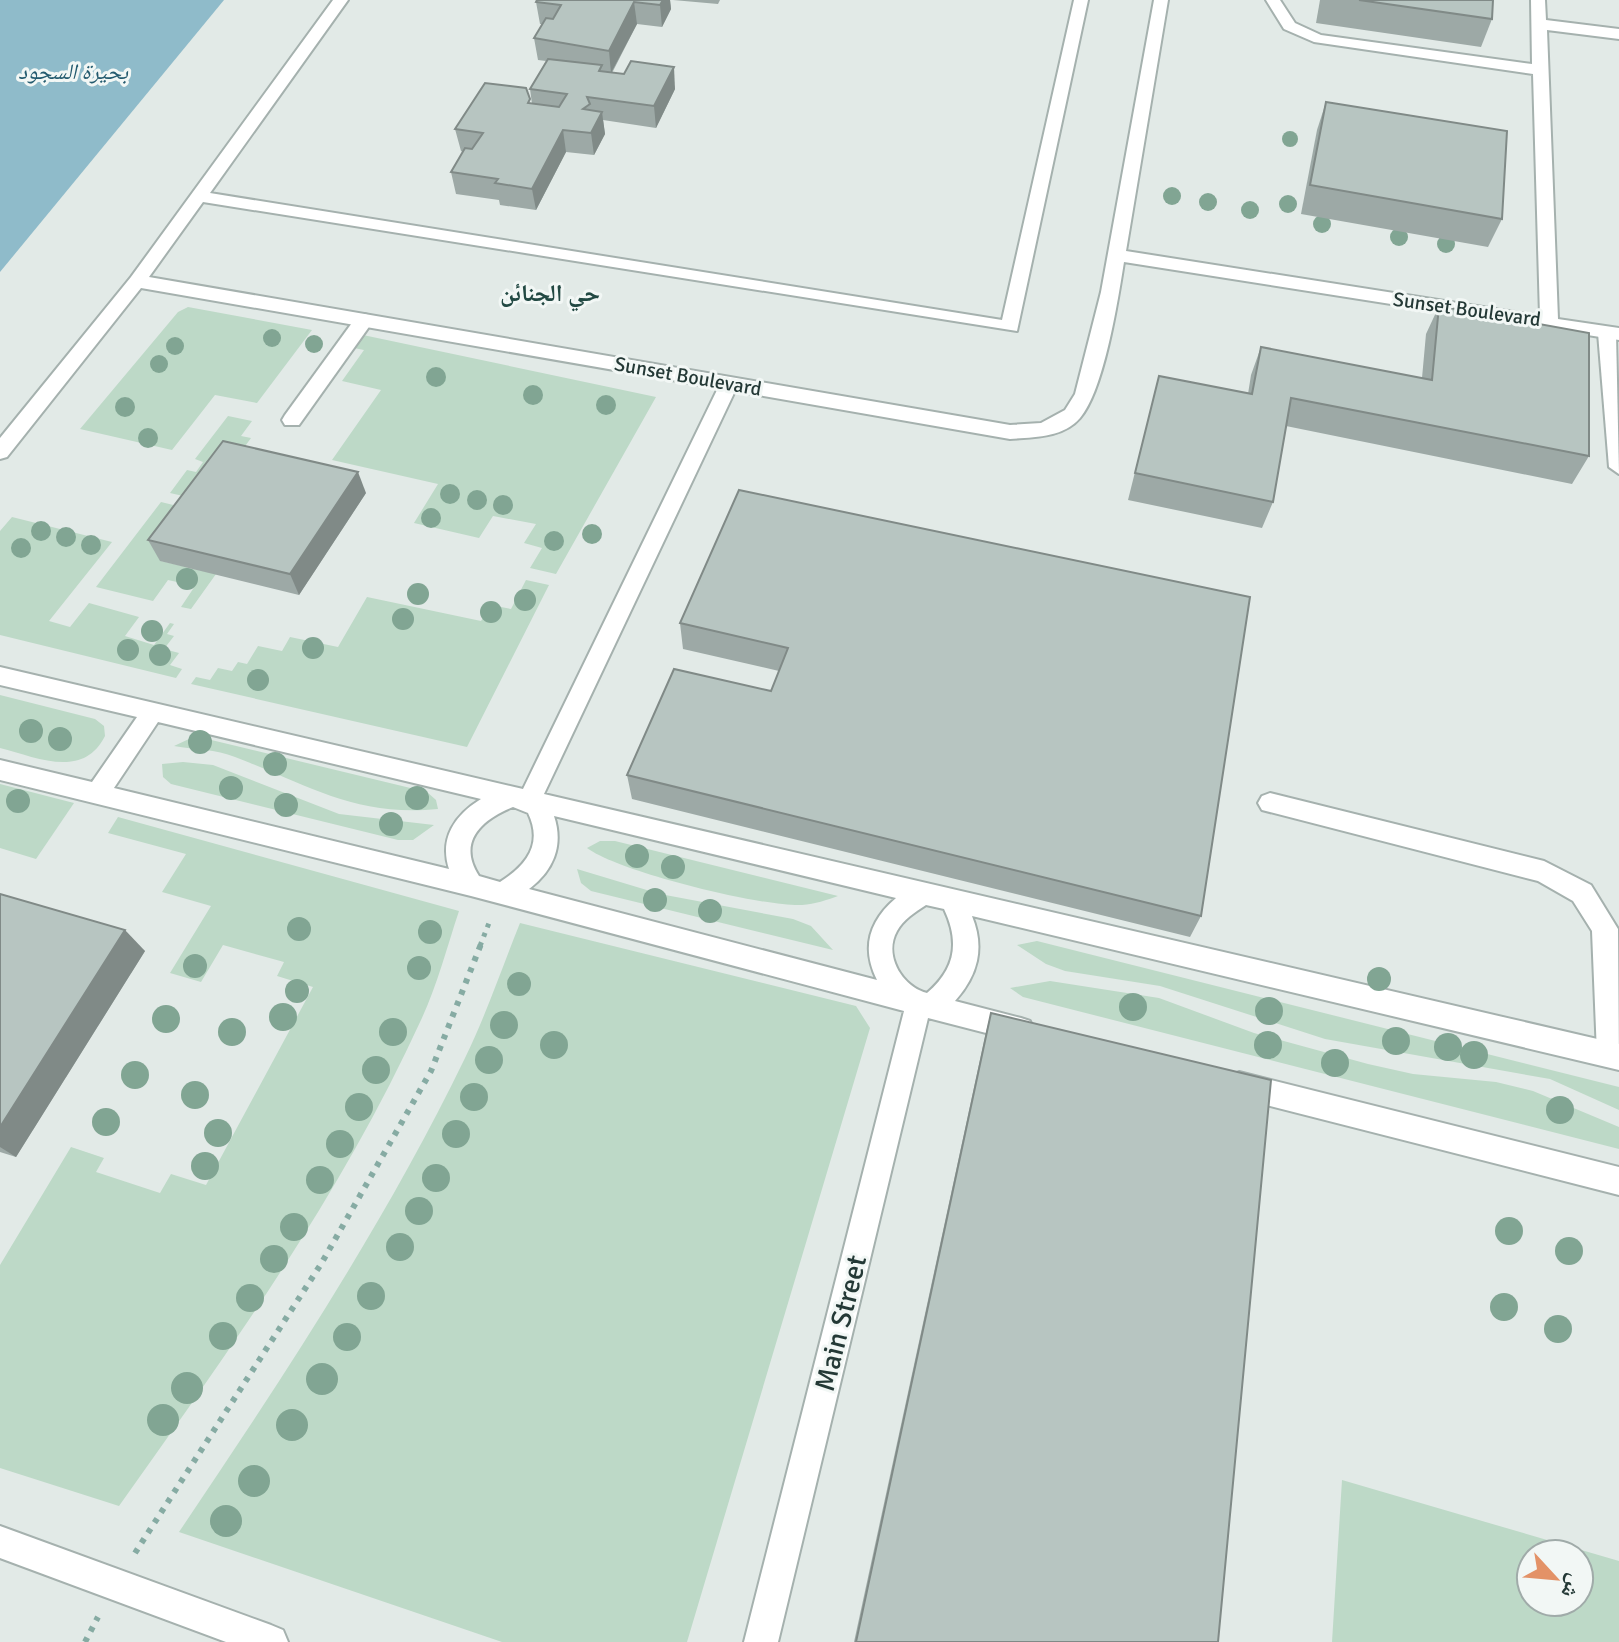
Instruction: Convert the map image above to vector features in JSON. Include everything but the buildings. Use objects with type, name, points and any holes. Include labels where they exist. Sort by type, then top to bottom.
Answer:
[{"type":"street","points":[[0,452],[137,281],[341,0]]},
{"type":"street","points":[[198,196],[1010,327],[1081,0]]},
{"type":"street","name":"Sunset Boulevard","points":[[137,281],[1010,432],[1045,430],[1072,415],[1085,394],[1116,255],[1161,0]]},
{"type":"street","points":[[1273,0],[1281,20],[1302,34],[1319,39],[1540,70]]},
{"type":"street","name":"Sunset Boulevard","points":[[1116,255],[1549,324],[1538,0]]},
{"type":"street","points":[[1539,24],[1619,34]]},
{"type":"street","points":[[292,420],[364,320]]},
{"type":"street","points":[[1549,324],[1613,334],[1619,467]]},
{"type":"street","points":[[524,801],[729,384]]},
{"type":"street","points":[[0,676],[1615,1055],[1605,929],[1582,893],[1544,872],[1270,803]]},
{"type":"street","points":[[97,794],[153,712]]},
{"type":"street","points":[[0,770],[487,890],[1052,1038]]},
{"type":"street","points":[[524,801],[546,822],[548,843],[540,863],[524,881],[487,890],[459,870],[456,853],[460,834],[471,817],[488,805],[524,801]]},
{"type":"street","points":[[917,1003],[889,982],[880,961],[879,939],[888,919],[922,894]]},
{"type":"street","points":[[917,1003],[949,992],[964,971],[969,947],[965,922],[953,902]]},
{"type":"street","name":"Main Street","points":[[761,1642],[917,1003]]},
{"type":"street","points":[[1220,1080],[1619,1181]]},
{"type":"street","points":[[0,1542],[271,1642]]},
{"type":"path","points":[[85,1642],[115,1584],[321,1264],[431,1071],[490,929],[487,890]]},
{"type":"green space","points":[[188,307],[312,330],[257,403],[215,395],[172,450],[80,429],[178,312]]},
{"type":"green space","points":[[363,335],[656,397],[556,574],[530,568],[542,548],[524,543],[536,524],[493,516],[479,538],[414,523],[438,484],[332,460],[381,390],[342,381],[364,350],[354,348]]},
{"type":"green space","points":[[228,416],[252,421],[241,436],[251,438],[205,501],[170,493],[187,470],[196,472],[203,462],[195,459]]},
{"type":"green space","points":[[161,502],[198,511],[161,561],[216,574],[191,609],[181,607],[195,586],[168,580],[153,601],[96,587]]},
{"type":"green space","points":[[12,517],[112,542],[49,621],[70,627],[89,603],[139,617],[125,636],[154,645],[170,623],[174,624],[167,634],[174,636],[164,649],[179,653],[170,665],[182,669],[176,678],[0,635],[0,531]]},
{"type":"green space","points":[[526,580],[549,585],[467,747],[191,684],[196,677],[210,680],[218,668],[232,671],[238,662],[247,664],[258,646],[282,651],[290,637],[338,647],[367,597],[481,621],[491,605],[511,609]]},
{"type":"green space","points":[[0,695],[95,719],[104,726],[105,736],[96,750],[72,762],[43,760],[0,748]]},
{"type":"green space","points":[[203,738],[427,792],[436,800],[438,809],[408,810],[356,803],[310,788],[228,754],[174,746],[189,739]]},
{"type":"green space","points":[[183,762],[213,765],[339,814],[434,825],[413,840],[398,840],[171,784],[163,777],[162,764]]},
{"type":"green space","points":[[0,784],[74,803],[36,859],[0,848]]},
{"type":"green space","points":[[118,817],[459,911],[427,1007],[356,1148],[282,1270],[119,1506],[0,1468],[0,1265],[71,1147],[104,1158],[96,1172],[160,1193],[171,1174],[206,1185],[313,987],[277,976],[284,962],[223,945],[201,982],[170,973],[211,906],[162,892],[186,854],[108,833]]},
{"type":"green space","points":[[600,841],[615,841],[838,896],[802,905],[725,894],[628,867],[587,848]]},
{"type":"green space","points":[[577,869],[660,894],[793,919],[811,926],[833,950],[591,891],[581,883]]},
{"type":"green space","points":[[520,923],[856,1006],[870,1028],[687,1642],[502,1642],[179,1532],[293,1359],[401,1181],[473,1042]]},
{"type":"green space","points":[[1037,941],[1619,1087],[1619,1110],[1550,1079],[1325,1039],[1160,986],[1065,971],[1046,964],[1017,945]]},
{"type":"green space","points":[[1050,981],[1159,998],[1254,1033],[1368,1064],[1413,1074],[1496,1082],[1533,1091],[1619,1127],[1619,1149],[1023,997],[1010,988]]},
{"type":"green space","points":[[1342,1480],[1540,1538],[1515,1538],[1515,1618],[1595,1618],[1595,1554],[1619,1561],[1619,1642],[1332,1642]]},
{"type":"water","name":"بحيرة السجود","points":[[0,0],[224,0],[0,272]]},
{"type":"district","name":"حي الجنائن","points":[[550,293]]}]
